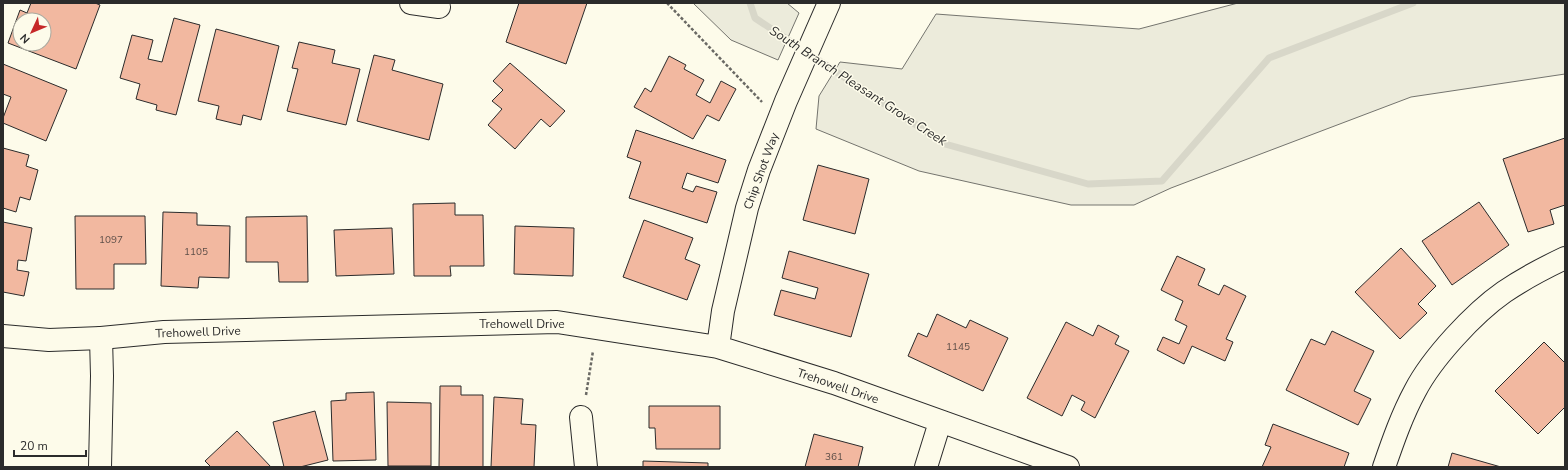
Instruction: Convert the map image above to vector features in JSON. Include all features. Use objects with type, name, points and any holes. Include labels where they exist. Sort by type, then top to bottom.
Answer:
[{"type":"street","points":[[411,3],[439,7]]},
{"type":"street","name":"Chip Shot Way","points":[[718,347],[723,311],[747,208],[759,170],[828,5]]},
{"type":"street","points":[[1384,467],[1397,429],[1416,389],[1437,358],[1466,324],[1503,292],[1565,258]]},
{"type":"street","name":"Trehowell Drive","points":[[3,336],[49,340],[101,338],[164,332],[557,322],[718,347],[834,383],[1068,467]]},
{"type":"street","points":[[100,467],[102,376],[101,338]]},
{"type":"street","points":[[581,416],[586,467]]},
{"type":"street","points":[[926,467],[940,422]]},
{"type":"path","points":[[667,3],[728,68],[783,110]]},
{"type":"path","points":[[581,416],[590,378],[598,328]]},
{"type":"shaded area","points":[[693,3],[787,3],[799,13],[778,60],[731,40]]},
{"type":"shaded area","points":[[1238,3],[1565,3],[1565,74],[1411,97],[1171,188],[1134,205],[1071,205],[919,171],[816,129],[819,96],[840,62],[902,69],[936,14],[1139,29]]},
{"type":"building","points":[[31,3],[95,3],[100,5],[76,69],[32,52],[52,52],[52,12],[27,12]]},
{"type":"building","points":[[519,3],[587,3],[566,64],[506,42]]},
{"type":"building","points":[[174,18],[200,25],[176,115],[156,110],[157,105],[136,99],[140,84],[120,78],[132,35],[153,40],[148,59],[162,62]]},
{"type":"building","points":[[216,29],[279,46],[261,120],[243,115],[241,125],[216,119],[219,106],[198,101]]},
{"type":"building","points":[[12,32],[12,45],[8,43]]},
{"type":"building","points":[[299,42],[335,50],[332,63],[360,69],[346,125],[287,111],[298,69],[292,68]]},
{"type":"building","points":[[374,55],[395,60],[392,70],[443,84],[429,140],[357,121]]},
{"type":"building","points":[[669,56],[686,65],[684,69],[704,80],[696,95],[710,103],[721,81],[736,89],[719,121],[707,115],[693,139],[634,107],[645,88],[651,92]]},
{"type":"building","points":[[510,63],[565,111],[550,127],[541,119],[515,149],[488,125],[502,109],[492,101],[503,90],[493,81]]},
{"type":"building","points":[[3,64],[67,90],[46,141],[3,123],[3,118],[11,97],[3,94]]},
{"type":"building","points":[[636,130],[726,160],[718,183],[687,173],[682,188],[693,192],[696,186],[717,192],[707,223],[629,198],[641,162],[627,157]]},
{"type":"building","points":[[1565,138],[1565,205],[1550,210],[1554,224],[1528,232],[1503,159]]},
{"type":"building","points":[[3,148],[29,155],[26,166],[38,170],[30,200],[20,197],[16,212],[3,208]]},
{"type":"building","points":[[818,165],[869,179],[855,234],[803,220]]},
{"type":"building","points":[[1479,202],[1509,245],[1452,285],[1422,241]]},
{"type":"building","points":[[455,203],[455,215],[483,215],[484,266],[450,266],[451,276],[414,276],[413,204]]},
{"type":"building","points":[[163,212],[197,213],[197,225],[230,226],[229,278],[199,277],[198,288],[161,286]]},
{"type":"building","points":[[75,216],[145,216],[146,264],[114,264],[114,289],[76,289]]},
{"type":"building","points":[[307,216],[308,282],[279,282],[278,262],[246,262],[246,217]]},
{"type":"building","points":[[644,220],[693,238],[685,259],[700,265],[687,300],[623,277]]},
{"type":"building","points":[[3,222],[32,228],[26,261],[18,260],[17,270],[29,272],[24,296],[3,292]]},
{"type":"building","points":[[515,226],[574,228],[573,276],[514,274]]},
{"type":"building","points":[[392,228],[394,274],[336,276],[334,230]]},
{"type":"building","points":[[1401,248],[1436,286],[1418,304],[1427,313],[1400,339],[1355,292]]},
{"type":"building","points":[[789,251],[869,274],[851,337],[774,315],[781,290],[815,299],[818,288],[782,278]]},
{"type":"building","points":[[1177,256],[1205,269],[1198,285],[1219,295],[1224,285],[1246,296],[1226,339],[1233,342],[1225,361],[1192,346],[1184,364],[1157,350],[1163,337],[1179,344],[1187,326],[1175,320],[1183,301],[1161,290]]},
{"type":"building","points":[[937,314],[966,328],[970,320],[1008,338],[983,391],[908,356],[918,333],[927,337]]},
{"type":"building","points":[[1066,322],[1093,336],[1098,325],[1119,336],[1115,344],[1129,351],[1095,418],[1081,410],[1085,402],[1072,395],[1062,416],[1027,398]]},
{"type":"building","points":[[1332,331],[1374,351],[1354,391],[1371,399],[1358,425],[1286,390],[1311,339],[1325,345]]},
{"type":"building","points":[[1544,342],[1565,363],[1565,407],[1538,434],[1495,391]]},
{"type":"building","points":[[440,386],[461,386],[461,395],[483,395],[483,467],[439,467]]},
{"type":"building","points":[[374,392],[376,460],[333,461],[331,401],[346,400],[346,393]]},
{"type":"building","points":[[494,397],[523,399],[521,424],[536,425],[534,467],[491,467]]},
{"type":"building","points":[[387,402],[431,403],[431,466],[388,466]]},
{"type":"building","points":[[649,406],[720,406],[720,449],[656,449],[655,428],[649,428]]},
{"type":"building","points":[[315,411],[328,460],[300,467],[284,467],[273,422]]},
{"type":"building","points":[[1273,424],[1349,453],[1344,467],[1262,467],[1271,447],[1265,445]]},
{"type":"building","points":[[237,431],[271,467],[211,467],[205,461]]},
{"type":"building","points":[[814,434],[863,447],[858,467],[805,467]]},
{"type":"building","points":[[1452,453],[1501,467],[1448,467]]},
{"type":"building","points":[[643,461],[708,463],[708,467],[643,467]]},
{"type":"waterway","name":"South Branch Pleasant Grove Creek","points":[[750,3],[755,18],[945,144],[1088,184],[1162,181],[1269,58],[1413,3]]}]
